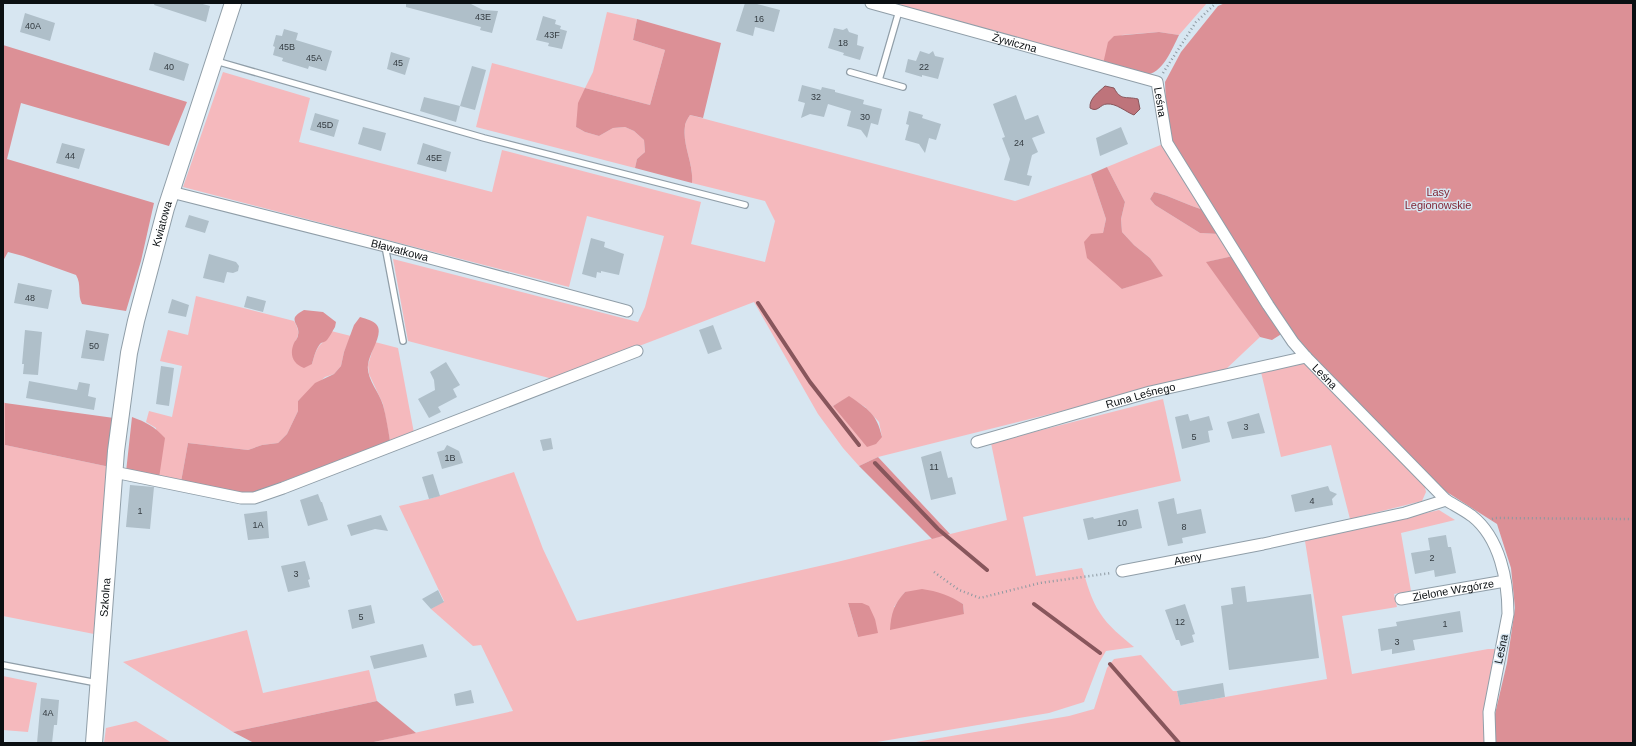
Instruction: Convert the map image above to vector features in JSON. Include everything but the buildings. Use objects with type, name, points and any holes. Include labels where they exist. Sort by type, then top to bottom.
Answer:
[{"type":"street","name":"Kwiatowa","points":[[116,451],[130,347],[149,272],[171,192],[233,3]]},
{"type":"street","name":"Żywiczna","points":[[871,3],[1157,82]]},
{"type":"street","name":"Leśna","points":[[1157,82],[1168,143],[1268,305],[1293,342],[1446,500],[1472,516],[1491,538],[1505,581],[1508,599],[1508,614],[1489,712],[1490,743]]},
{"type":"street","name":"Bławatkowa","points":[[171,192],[385,246],[627,311]]},
{"type":"street","points":[[114,472],[241,498],[254,498],[284,488],[637,352]]},
{"type":"street","name":"Runa Leśnego","points":[[977,442],[1150,392],[1306,357]]},
{"type":"street","name":"Szkolna","points":[[94,743],[116,451]]},
{"type":"street","name":"Ateny","points":[[1122,571],[1263,544],[1390,517],[1446,500]]},
{"type":"street","name":"Zielone Wzgórze","points":[[1400,599],[1505,581]]},
{"type":"lane","points":[[879,80],[899,11]]},
{"type":"lane","points":[[214,60],[484,138],[745,205]]},
{"type":"lane","points":[[850,72],[903,87]]},
{"type":"lane","points":[[385,246],[403,341]]},
{"type":"lane","points":[[3,665],[99,684]]},
{"type":"path","name":"Leśna","points":[[1157,82],[1196,22],[1216,3]]},
{"type":"path","points":[[1480,524],[1495,518],[1633,519]]},
{"type":"path","points":[[934,572],[959,590],[980,598],[1040,583],[1122,571]]},
{"type":"shaded area","points":[[891,3],[1207,3],[1179,35],[1159,32],[1122,35],[1103,64]]},
{"type":"shaded area","points":[[607,12],[637,19],[633,40],[665,50],[650,105],[585,88],[593,72]]},
{"type":"shaded area","points":[[492,63],[585,88],[576,127],[585,132],[599,136],[613,128],[625,127],[634,131],[644,140],[645,152],[637,159],[635,168],[476,127]]},
{"type":"shaded area","points":[[223,72],[310,98],[299,142],[492,192],[502,150],[701,202],[691,244],[765,262],[775,221],[765,201],[692,183],[691,169],[685,140],[686,123],[690,115],[1015,201],[1091,174],[1106,219],[1103,233],[1122,289],[1162,275],[1150,258],[1134,245],[1122,232],[1121,219],[1125,202],[1107,167],[1163,144],[1204,210],[1154,192],[1150,199],[1155,205],[1200,233],[1219,234],[1233,256],[1207,262],[1260,337],[1225,370],[878,457],[859,466],[843,448],[818,414],[754,302],[553,379],[408,341],[393,259],[638,322],[645,307],[664,236],[587,216],[569,287],[183,187]],"holes":[[[849,397],[865,407],[879,422],[882,437],[833,406]]]},
{"type":"shaded area","points":[[1105,86],[1114,88],[1121,96],[1138,99],[1140,109],[1134,115],[1110,104],[1105,104],[1097,109],[1090,108],[1093,98]]},
{"type":"shaded area","points":[[196,296],[294,321],[298,332],[294,344],[312,364],[318,347],[328,338],[331,331],[351,336],[344,352],[341,366],[334,374],[325,377],[298,401],[298,411],[287,434],[278,443],[262,445],[248,450],[188,443],[181,482],[159,478],[156,428],[146,422],[149,411],[172,417],[182,366],[160,361],[168,330],[188,335]]},
{"type":"shaded area","points":[[375,342],[398,348],[414,433],[390,441],[383,404],[369,374],[368,365]]},
{"type":"shaded area","points":[[1305,362],[1424,483],[1426,492],[1422,501],[1350,519],[1331,445],[1281,457],[1261,372]]},
{"type":"shaded area","points":[[1163,399],[1181,481],[1023,517],[1036,576],[1082,568],[1092,597],[1103,618],[1134,647],[1106,651],[1099,663],[1084,702],[1049,713],[871,743],[369,743],[513,711],[481,645],[473,646],[431,609],[444,601],[399,506],[429,499],[514,472],[543,549],[577,621],[837,562],[1007,520],[991,443]],"holes":[[[905,592],[949,597],[963,604],[964,614],[894,607]],[[848,603],[871,614],[875,619],[858,637]]]},
{"type":"shaded area","points":[[3,402],[5,403],[5,445],[110,467],[94,634],[3,616]]},
{"type":"shaded area","points":[[1439,510],[1455,520],[1401,533],[1411,591],[1394,594],[1397,607],[1342,616],[1352,674],[1488,649],[1497,649],[1483,713],[1486,743],[910,743],[1069,716],[1094,709],[1107,668],[1114,659],[1141,655],[1173,691],[1177,691],[1180,705],[1327,679],[1305,541]]},
{"type":"shaded area","points":[[247,630],[263,693],[369,670],[377,701],[233,732],[123,662]]},
{"type":"shaded area","points":[[3,676],[37,683],[28,732],[3,730]]},
{"type":"shaded area","points":[[136,721],[172,743],[104,743],[106,728]]},
{"type":"green space","name":"Lasy Legionowskie","points":[[1225,3],[1633,3],[1633,743],[1495,743],[1495,714],[1507,663],[1515,608],[1511,568],[1497,524],[1431,482],[1301,348],[1172,141],[1166,107],[1165,82],[1181,52],[1218,6]]},
{"type":"green space","points":[[637,19],[721,43],[703,118],[690,115],[685,125],[685,140],[691,169],[692,183],[635,168],[637,159],[645,152],[644,140],[634,131],[625,127],[613,128],[599,136],[585,132],[576,127],[578,103],[585,88],[650,105],[665,50],[633,40]]},
{"type":"green space","points":[[1159,32],[1179,35],[1166,61],[1156,71],[1150,74],[1139,75],[1103,64],[1108,42],[1114,36]]},
{"type":"green space","points":[[3,45],[187,102],[169,146],[21,103],[7,159],[154,203],[141,261],[126,311],[82,304],[79,282],[76,275],[8,252],[3,261]]},
{"type":"green space","points":[[1107,167],[1125,202],[1121,219],[1122,232],[1134,245],[1150,258],[1163,276],[1122,289],[1087,258],[1084,242],[1091,234],[1103,233],[1106,219],[1091,174]]},
{"type":"green space","points":[[1154,192],[1204,210],[1219,234],[1200,233],[1155,205],[1150,199]]},
{"type":"green space","points":[[1233,256],[1283,333],[1272,340],[1260,337],[1206,262]]},
{"type":"green space","points":[[304,310],[323,312],[336,322],[335,327],[326,341],[321,343],[318,347],[312,364],[304,368],[297,364],[293,358],[292,351],[298,336],[298,327],[295,322],[295,316]]},
{"type":"green space","points":[[360,317],[373,322],[377,325],[379,331],[369,360],[368,370],[383,405],[390,441],[250,494],[181,482],[188,443],[248,450],[262,445],[278,443],[287,434],[298,411],[298,401],[315,383],[334,374],[341,366],[344,352],[354,325]]},
{"type":"green space","points":[[849,396],[874,417],[882,437],[876,444],[867,447],[833,406]]},
{"type":"green space","points":[[5,403],[114,418],[110,467],[5,445]]},
{"type":"green space","points":[[132,417],[150,425],[165,438],[159,478],[126,472]]},
{"type":"green space","points":[[878,457],[950,534],[932,539],[859,466]]},
{"type":"green space","points":[[922,589],[944,594],[958,601],[963,604],[964,614],[890,630],[891,619],[901,596],[905,592]]},
{"type":"green space","points":[[848,603],[862,603],[869,606],[875,619],[878,633],[858,637]]},
{"type":"green space","points":[[377,701],[416,733],[369,743],[254,743],[233,732]]},
{"type":"waterway","points":[[758,303],[810,382],[859,445]]},
{"type":"waterway","points":[[875,463],[938,529],[987,570]]},
{"type":"waterway","points":[[1034,604],[1100,653]]},
{"type":"waterway","points":[[1110,664],[1179,743]]}]
